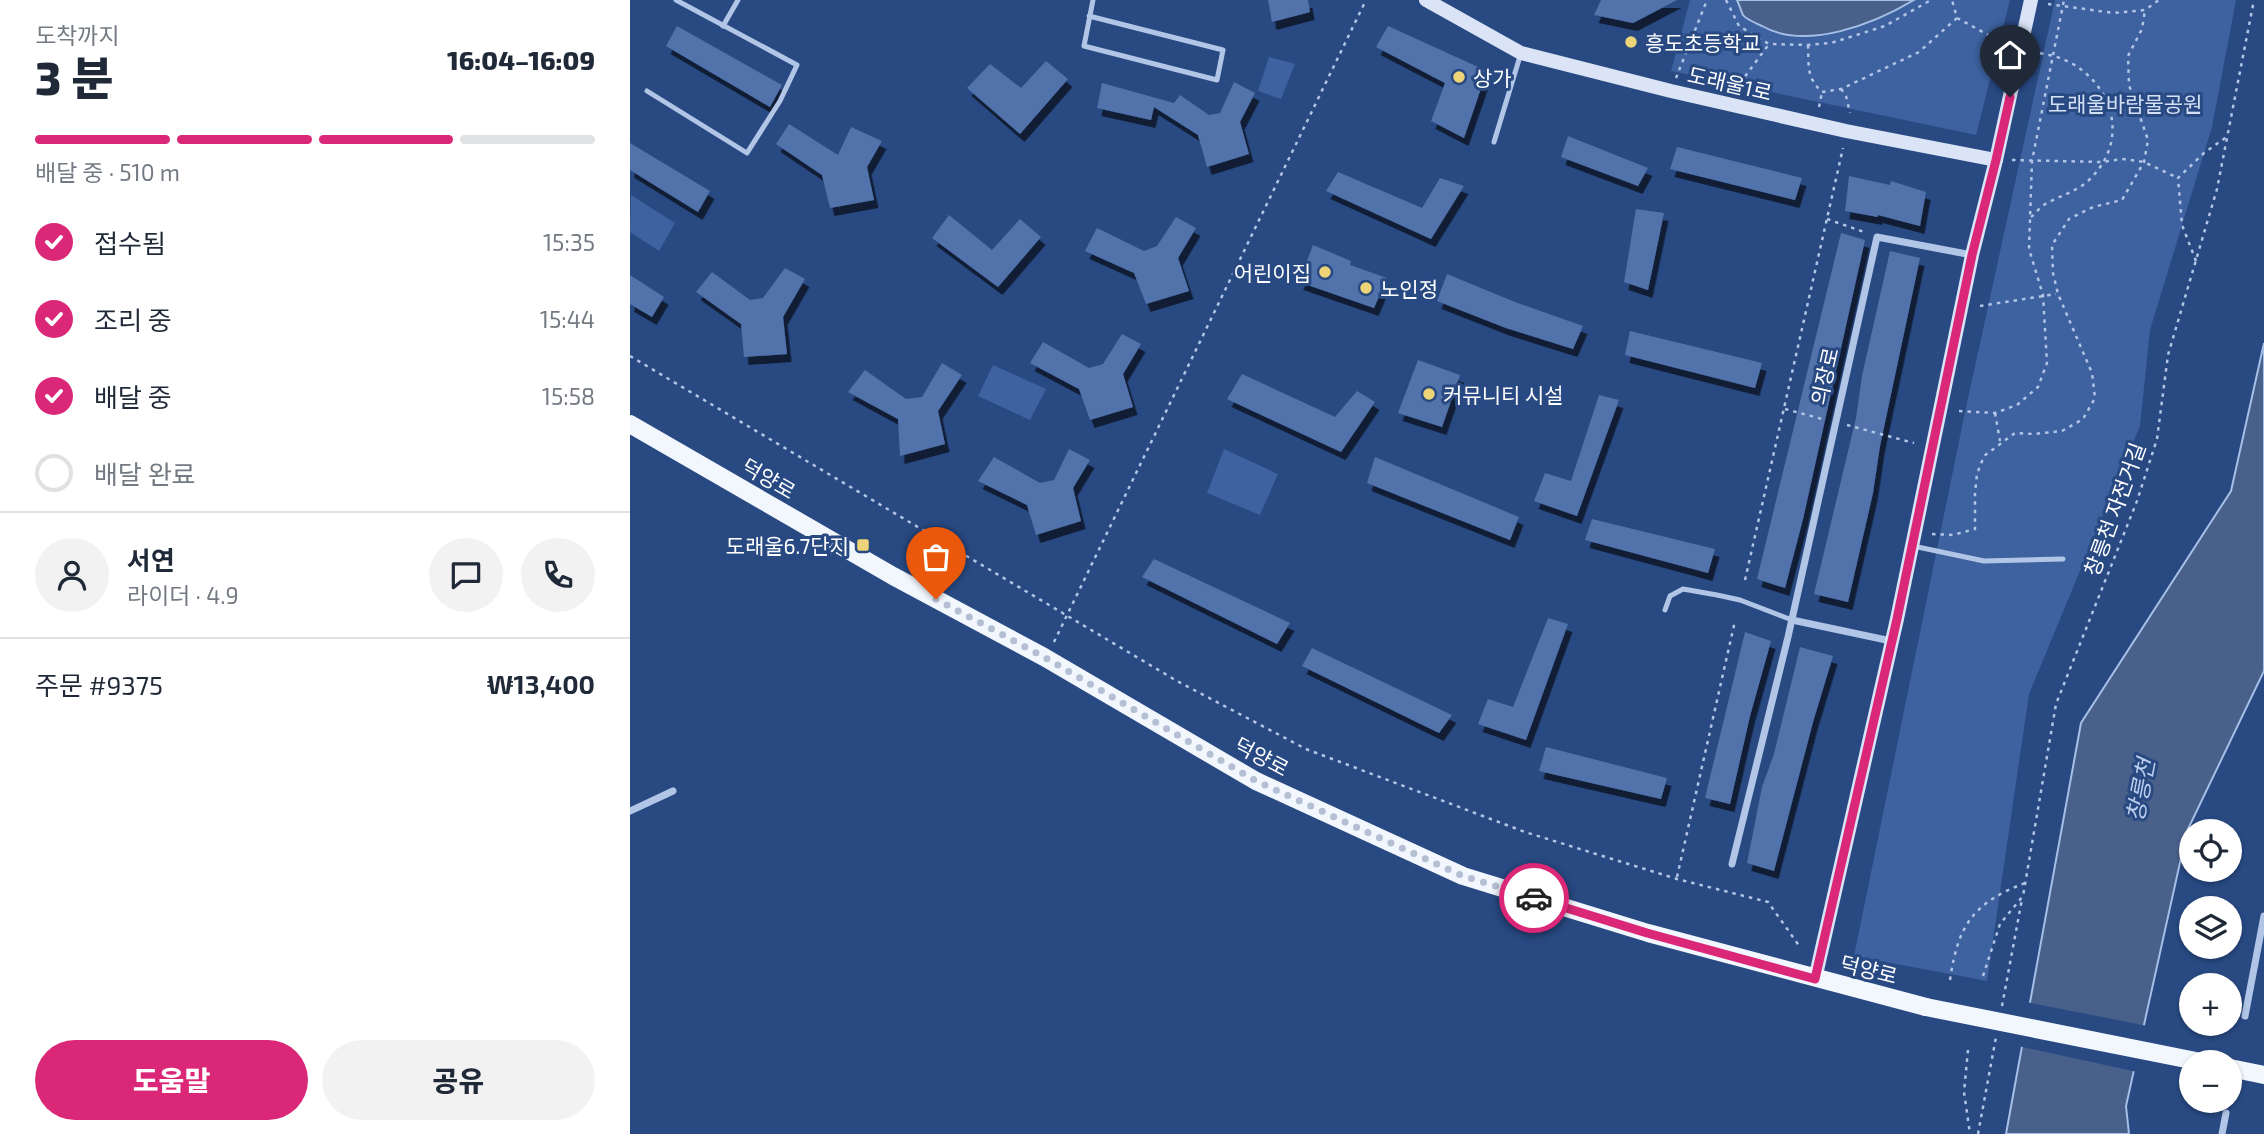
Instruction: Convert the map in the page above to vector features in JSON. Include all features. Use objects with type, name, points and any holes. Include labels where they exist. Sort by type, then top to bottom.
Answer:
[{"type":"main road","name":"덕양로","points":[[630,424],[893,576],[1044,657],[1256,781],[1463,876],[1647,933],[1815,979],[1926,1007],[2179,1058]]},
{"type":"main road","points":[[630,438],[655,438]]},
{"type":"main road","points":[[2242,1070],[2264,1075]]},
{"type":"street","name":"도래울1로","points":[[1426,0],[1521,53],[1846,131],[1996,160]]},
{"type":"street","points":[[1815,979],[1913,546],[1972,255],[2031,0]]},
{"type":"street","points":[[1877,237],[1972,255]]},
{"type":"street","name":"의장로","points":[[1732,864],[1792,620],[1877,237]]},
{"type":"street","points":[[1792,620],[1891,641]]},
{"type":"street","points":[[630,811],[673,790]]},
{"type":"street","points":[[2245,1016],[2264,916]]},
{"type":"street","points":[[2222,1134],[2226,1113]]},
{"type":"lane","points":[[647,91],[747,153],[780,101],[797,65],[676,0]]},
{"type":"lane","points":[[723,26],[738,0]]},
{"type":"lane","points":[[1089,16],[1223,50],[1217,80],[1084,46],[1089,16],[1093,0]]},
{"type":"lane","points":[[1494,142],[1521,53]]},
{"type":"lane","points":[[1913,546],[1984,561],[2063,559]]},
{"type":"lane","points":[[1665,610],[1670,596],[1683,589],[1740,600],[1792,620]]},
{"type":"path","points":[[1054,643],[1366,0]]},
{"type":"path","points":[[1676,78],[1707,0]]},
{"type":"path","points":[[1726,0],[1738,26],[1769,44],[1808,45],[1831,43],[1872,31],[1931,0]]},
{"type":"path","points":[[1952,0],[1957,19],[2007,45]]},
{"type":"path","points":[[1958,411],[1995,413],[2017,405],[2038,387],[2047,363],[2043,295],[2029,249],[2032,161],[2064,0]]},
{"type":"path","points":[[2048,4],[2114,13],[2145,10],[2159,0]]},
{"type":"path","name":"창릉천 자전거길","points":[[1983,976],[2000,924],[2023,896],[2056,704],[2137,500],[2157,439],[2168,355],[2217,189],[2253,0]]},
{"type":"path","points":[[1932,534],[1953,535],[1975,529],[1977,474],[1984,456],[2000,442],[2015,433],[2034,435],[2062,431],[2083,419],[2095,398],[2092,373],[2058,294],[2053,274],[2052,245],[2069,219],[2092,208],[2122,200],[2144,162],[2148,140],[2129,85],[2128,56],[2142,29],[2145,10]]},
{"type":"path","points":[[1822,92],[1841,89],[1919,52],[1957,19]]},
{"type":"path","points":[[1735,90],[1769,44]]},
{"type":"path","points":[[1808,45],[1812,83],[1822,92]]},
{"type":"path","points":[[2031,218],[2046,204],[2069,194],[2091,179],[2112,143],[2113,118],[2104,95],[2090,76],[2070,61],[2053,54],[2036,53]]},
{"type":"path","points":[[1841,89],[1846,96],[1850,113]]},
{"type":"path","points":[[1819,107],[1822,92]]},
{"type":"path","points":[[2178,178],[2204,153],[2228,136]]},
{"type":"path","points":[[1745,580],[1843,148]]},
{"type":"path","points":[[2012,160],[2102,162],[2123,159],[2144,162],[2178,178]]},
{"type":"path","points":[[2178,178],[2182,225],[2196,261]]},
{"type":"path","points":[[1827,219],[1877,237]]},
{"type":"path","points":[[1980,306],[2058,294]]},
{"type":"path","points":[[630,356],[1177,681],[1306,749],[1525,832],[1676,878],[1768,902],[1800,947]]},
{"type":"path","points":[[1784,408],[1822,419]]},
{"type":"path","points":[[1995,413],[2000,442]]},
{"type":"path","points":[[1847,425],[1914,443]]},
{"type":"path","points":[[1676,878],[1735,621]]},
{"type":"path","points":[[1950,980],[1959,939],[1976,910],[1999,893],[2025,883]]},
{"type":"path","points":[[1968,1050],[1964,1092],[1970,1134]]},
{"type":"green space","points":[[1690,0],[2010,0],[1976,135],[1671,71]]},
{"type":"green space","name":"도래울바람물공원","points":[[2055,0],[2236,0],[2212,127],[2150,330],[2140,426],[2029,694],[1987,981],[1854,956],[1965,412]]},
{"type":"green space","points":[[1269,57],[1295,64],[1281,99],[1258,91]]},
{"type":"green space","points":[[631,195],[675,223],[659,251],[630,232]]},
{"type":"green space","points":[[993,365],[1046,389],[1030,420],[978,396]]},
{"type":"green space","points":[[1224,449],[1278,474],[1260,515],[1207,493]]},
{"type":"water","points":[[1737,0],[1914,0],[1860,25],[1819,35],[1799,36],[1780,33],[1749,20],[1743,15]]},
{"type":"water","name":"창릉천","points":[[2264,343],[2264,671],[2193,819],[2179,819],[2179,867],[2126,1106],[2129,1134],[2006,1134],[2081,723],[2231,491]]},
{"type":"pier","points":[[2026,1002],[2147,1026],[2137,1072],[2018,1046]]},
{"type":"building","points":[[1268,0],[1308,0],[1310,12],[1272,22]]},
{"type":"building","points":[[1601,0],[1677,0],[1633,23],[1594,15]]},
{"type":"building","points":[[677,26],[782,85],[770,107],[666,46]]},
{"type":"building","name":"상가","points":[[1388,26],[1487,71],[1464,138],[1431,121],[1445,83],[1376,47]]},
{"type":"building","points":[[1046,61],[1068,79],[1020,134],[967,88],[990,64],[1021,88]]},
{"type":"building","points":[[1234,82],[1255,93],[1240,122],[1249,154],[1207,167],[1198,135],[1154,107],[1151,120],[1097,108],[1102,83],[1174,103],[1180,95],[1209,115],[1220,113]]},
{"type":"building","points":[[789,124],[838,155],[851,127],[882,141],[867,167],[874,200],[830,208],[822,175],[776,144]]},
{"type":"building","points":[[1568,136],[1648,168],[1638,186],[1561,157]]},
{"type":"building","points":[[630,143],[710,191],[698,212],[630,170]]},
{"type":"building","points":[[1677,147],[1802,178],[1795,200],[1670,169]]},
{"type":"building","points":[[1338,172],[1422,208],[1440,178],[1464,186],[1431,239],[1326,191]]},
{"type":"building","points":[[1849,176],[1890,185],[1891,181],[1926,192],[1920,226],[1878,215],[1845,211]]},
{"type":"building","points":[[1636,209],[1664,213],[1648,290],[1624,282]]},
{"type":"building","points":[[949,215],[992,250],[1020,219],[1041,237],[998,287],[932,238]]},
{"type":"building","points":[[1176,217],[1196,228],[1178,258],[1189,291],[1146,304],[1134,273],[1085,251],[1097,228],[1144,251],[1157,246]]},
{"type":"building","points":[[1841,233],[1865,240],[1785,588],[1757,579]]},
{"type":"building","points":[[1313,245],[1351,261],[1350,265],[1387,278],[1374,308],[1299,282]]},
{"type":"building","points":[[1890,251],[1920,258],[1880,446],[1873,493],[1848,602],[1814,594],[1856,418],[1862,376]]},
{"type":"building","points":[[785,268],[805,279],[783,317],[787,354],[744,357],[741,324],[696,292],[712,272],[750,300],[763,298]]},
{"type":"building","points":[[1447,274],[1583,326],[1573,349],[1506,328],[1437,301]]},
{"type":"building","points":[[630,275],[664,297],[652,317],[630,304]]},
{"type":"building","points":[[1630,331],[1762,363],[1755,388],[1625,355]]},
{"type":"building","points":[[1122,334],[1141,344],[1123,374],[1133,407],[1090,420],[1079,389],[1030,363],[1043,342],[1089,368],[1103,364]]},
{"type":"building","name":"커뮤니티 시설","points":[[1418,360],[1460,375],[1442,427],[1398,413]]},
{"type":"building","points":[[942,363],[962,375],[938,411],[945,444],[900,456],[898,419],[848,392],[865,370],[906,399],[922,397]]},
{"type":"building","points":[[1242,374],[1335,417],[1357,391],[1375,402],[1341,452],[1227,399]]},
{"type":"building","points":[[1599,395],[1619,400],[1577,516],[1534,501],[1545,473],[1571,481]]},
{"type":"building","points":[[1069,449],[1090,460],[1073,488],[1081,521],[1036,535],[1027,505],[978,481],[994,457],[1040,483],[1054,480]]},
{"type":"building","points":[[1375,457],[1519,517],[1510,540],[1367,483]]},
{"type":"building","points":[[1592,519],[1715,549],[1708,573],[1585,540]]},
{"type":"building","points":[[1154,559],[1290,623],[1277,644],[1142,577]]},
{"type":"building","points":[[1548,618],[1568,624],[1526,740],[1478,724],[1488,699],[1513,707]]},
{"type":"building","points":[[1745,632],[1771,641],[1730,804],[1705,798]]},
{"type":"building","points":[[1800,647],[1833,656],[1774,871],[1747,863],[1762,787],[1774,754]]},
{"type":"building","points":[[1312,648],[1452,715],[1439,733],[1302,666]]},
{"type":"building","points":[[1546,747],[1667,778],[1661,799],[1539,771]]},
{"type":"way so far","points":[[936,599],[1044,657],[1256,781],[1463,876],[1534,898]]},
{"type":"place","name":"흥도초등학교","points":[[1631,42]]},
{"type":"place","name":"상가","points":[[1459,77]]},
{"type":"place","name":"어린이집","points":[[1325,272]]},
{"type":"place","name":"노인정","points":[[1366,288]]},
{"type":"place","name":"커뮤니티 시설","points":[[1429,394]]},
{"type":"place","name":"도래울6.7단지","points":[[863,545]]},
{"type":"route","points":[[1534,898],[1647,933],[1815,979],[1897,619],[1972,255],[2010,97]]}]
